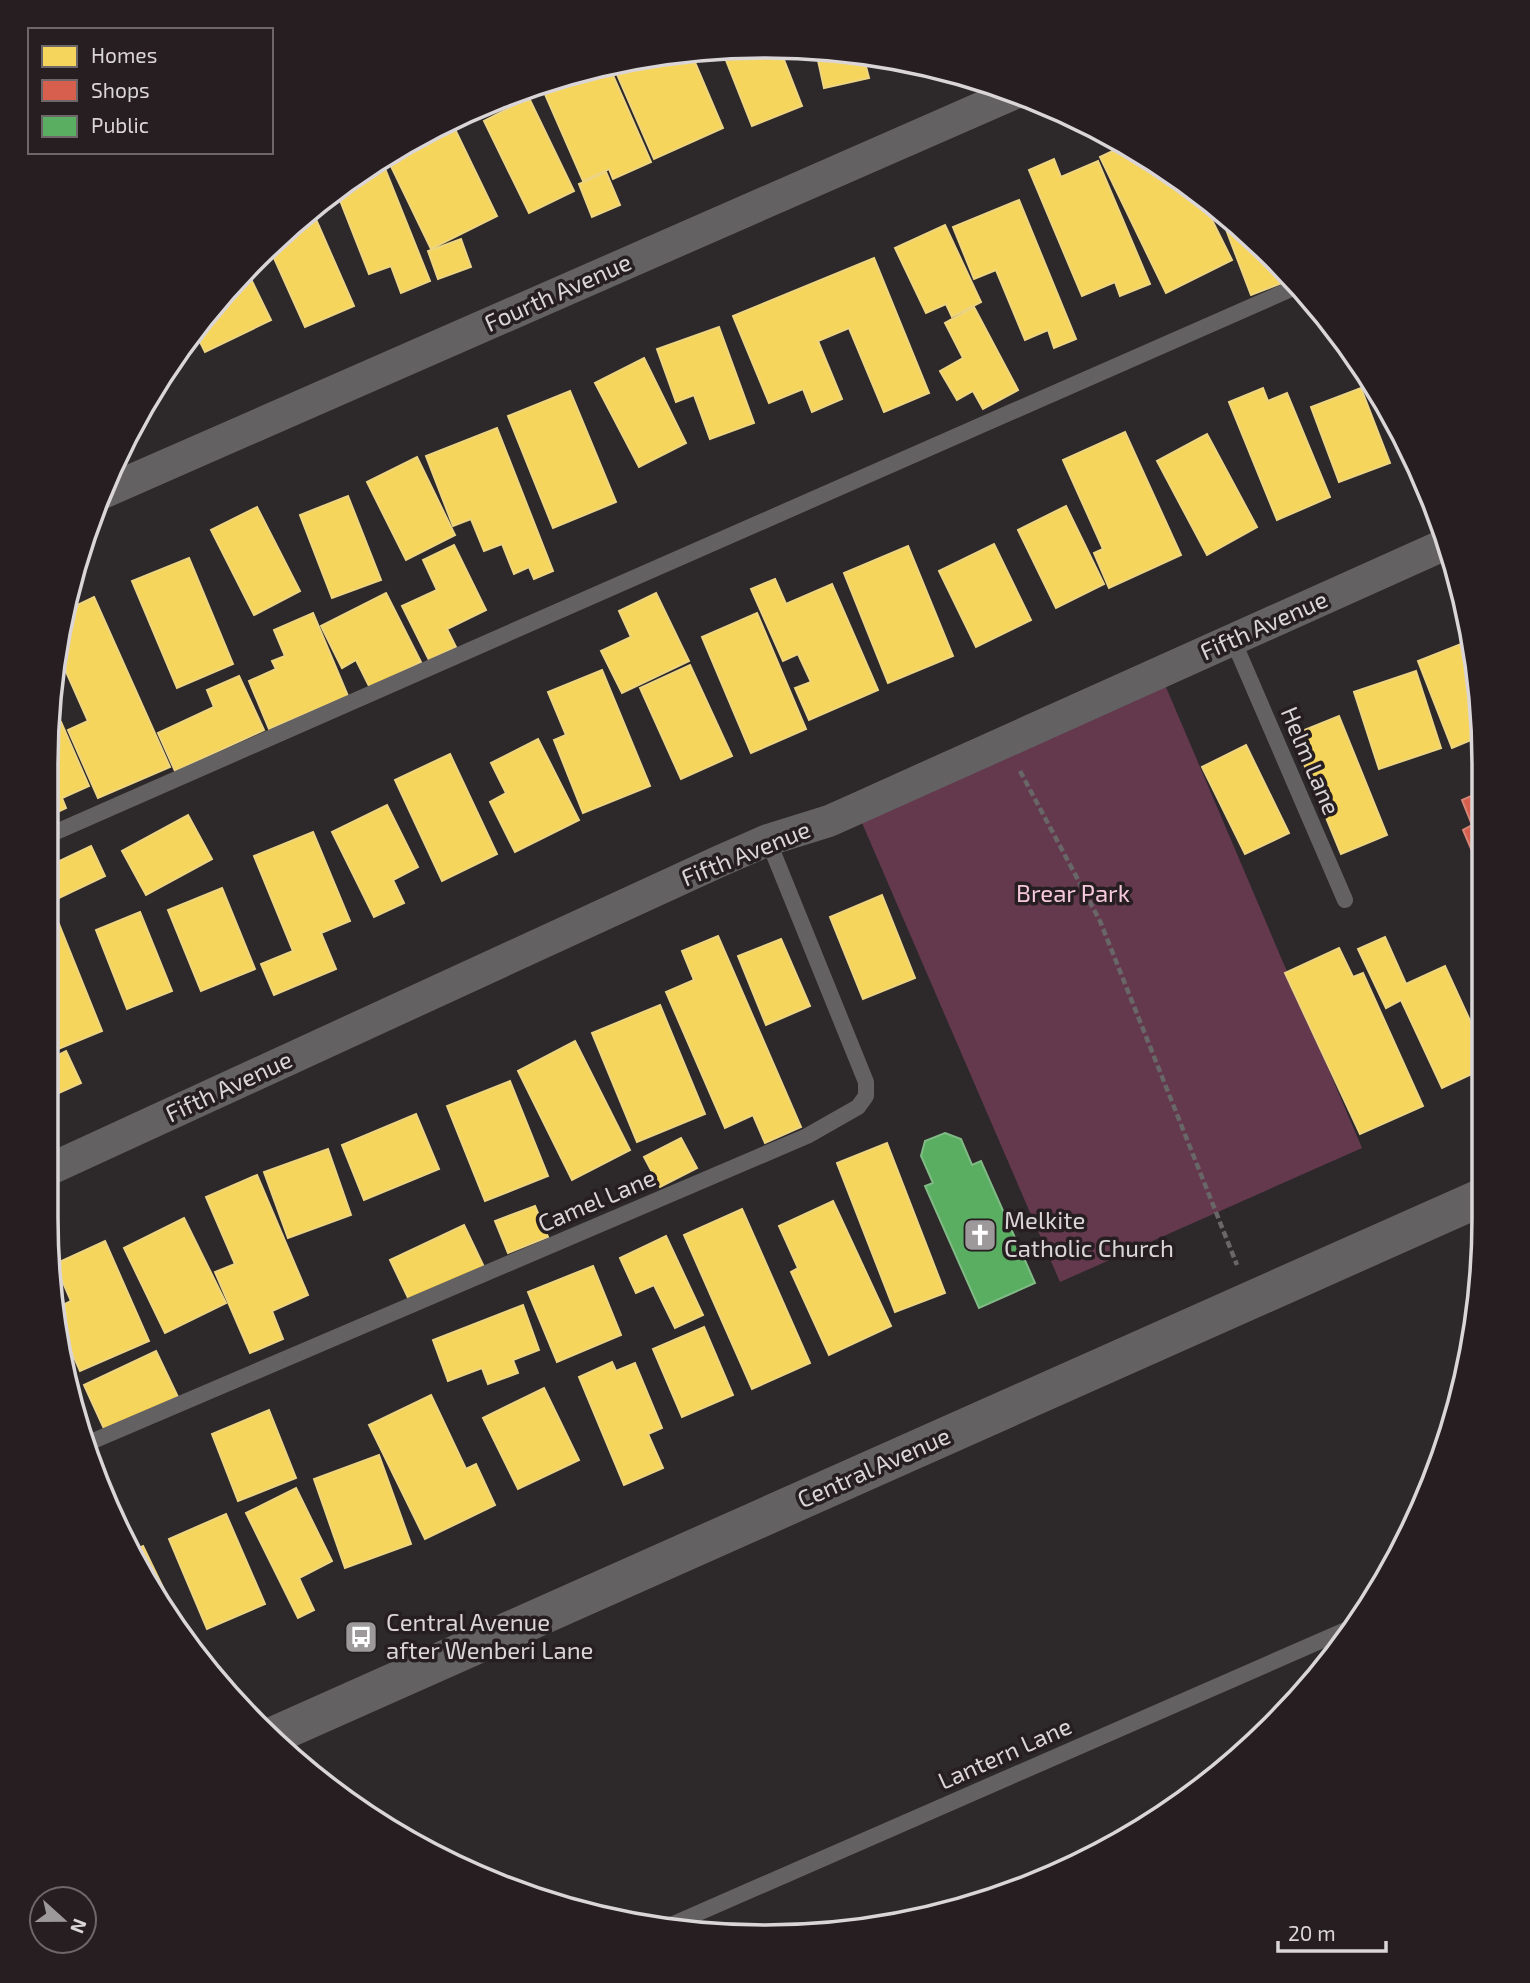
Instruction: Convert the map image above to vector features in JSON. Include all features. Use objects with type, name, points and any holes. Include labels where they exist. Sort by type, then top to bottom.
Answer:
[{"type":"main road","name":"Central Avenue","points":[[280,1732],[1472,1202]]},
{"type":"street","name":"Fourth Avenue","points":[[115,487],[1002,99]]},
{"type":"street","name":"Fifth Avenue","points":[[58,1165],[768,840],[829,821],[1438,548]]},
{"type":"lane","points":[[58,831],[1289,290]]},
{"type":"lane","name":"Helm Lane","points":[[1233,640],[1345,900]]},
{"type":"lane","name":"Camel Lane","points":[[94,1441],[794,1142],[858,1107],[866,1096],[866,1082],[768,840]]},
{"type":"lane","name":"Lantern Lane","points":[[682,1920],[1337,1634]]},
{"type":"path","points":[[1004,742],[1100,921],[1250,1300]]},
{"type":"green space","name":"Brear Park","points":[[1160,673],[1362,1148],[1060,1282],[856,809]]},
{"type":"building: Homes","points":[[783,58],[802,106],[752,126],[725,59]]},
{"type":"building: Homes","points":[[818,60],[866,65],[869,78],[824,88]]},
{"type":"building: Homes","points":[[695,62],[723,128],[654,159],[617,74]]},
{"type":"building: Homes","points":[[613,75],[651,162],[613,179],[609,169],[583,181],[545,93]]},
{"type":"building: Homes","points":[[529,98],[574,191],[529,213],[484,121]]},
{"type":"building: Homes","points":[[455,130],[497,216],[431,249],[391,166]]},
{"type":"building: Homes","points":[[1114,150],[1196,204],[1210,215],[1232,260],[1166,293],[1100,157]]},
{"type":"building: Homes","points":[[1054,159],[1061,177],[1098,161],[1150,284],[1120,296],[1115,282],[1082,296],[1029,170]]},
{"type":"building: Homes","points":[[385,169],[430,281],[401,293],[391,266],[369,274],[340,200]]},
{"type":"building: Homes","points":[[606,172],[620,205],[592,217],[579,184]]},
{"type":"building: Homes","points":[[1019,200],[1076,339],[1054,348],[1048,330],[1025,340],[996,270],[974,279],[953,227]]},
{"type":"building: Homes","points":[[316,219],[354,306],[305,327],[274,257]]},
{"type":"building: Homes","points":[[945,225],[981,302],[952,317],[946,304],[926,313],[895,248]]},
{"type":"building: Homes","points":[[1226,229],[1282,283],[1251,295]]},
{"type":"building: Homes","points":[[461,239],[471,267],[438,279],[428,251]]},
{"type":"building: Homes","points":[[874,258],[929,393],[884,412],[849,328],[818,341],[842,399],[812,412],[803,389],[769,403],[733,316]]},
{"type":"building: Homes","points":[[251,280],[271,320],[205,352],[199,341]]},
{"type":"building: Homes","points":[[974,307],[1018,390],[983,409],[973,391],[957,400],[940,371],[963,358],[945,323]]},
{"type":"building: Homes","points":[[719,327],[754,423],[710,439],[694,395],[676,402],[657,349]]},
{"type":"building: Homes","points":[[644,358],[686,443],[639,467],[595,383]]},
{"type":"building: Homes","points":[[1263,388],[1268,401],[1287,393],[1330,497],[1277,520],[1229,402]]},
{"type":"building: Homes","points":[[1361,388],[1390,463],[1339,482],[1311,407]]},
{"type":"building: Homes","points":[[570,391],[616,502],[553,528],[508,416]]},
{"type":"building: Homes","points":[[497,428],[553,571],[534,579],[529,567],[514,574],[502,544],[484,551],[471,519],[453,526],[426,456]]},
{"type":"building: Homes","points":[[1125,432],[1181,555],[1109,588],[1094,553],[1103,549],[1063,460]]},
{"type":"building: Homes","points":[[1207,434],[1257,527],[1207,555],[1157,461]]},
{"type":"building: Homes","points":[[417,457],[455,535],[406,560],[367,482]]},
{"type":"building: Homes","points":[[348,496],[381,580],[332,598],[300,515]]},
{"type":"building: Homes","points":[[1066,506],[1104,584],[1056,608],[1018,530]]},
{"type":"building: Homes","points":[[257,507],[300,591],[254,615],[211,530]]},
{"type":"building: Homes","points":[[994,544],[1031,620],[976,647],[939,571]]},
{"type":"building: Homes","points":[[454,545],[486,610],[447,629],[456,647],[429,660],[402,606],[437,590],[423,560]]},
{"type":"building: Homes","points":[[908,546],[953,656],[888,683],[844,573]]},
{"type":"building: Homes","points":[[189,558],[233,664],[177,688],[132,581]]},
{"type":"building: Homes","points":[[775,579],[786,604],[832,584],[878,690],[809,720],[795,688],[811,682],[798,654],[783,661],[751,589]]},
{"type":"building: Homes","points":[[386,593],[421,662],[370,688],[356,660],[342,668],[321,626]]},
{"type":"building: Homes","points":[[656,593],[689,661],[622,693],[601,651],[631,637],[619,611]]},
{"type":"building: Homes","points":[[94,597],[170,767],[98,798],[68,730],[88,721],[65,669],[76,606]]},
{"type":"building: Homes","points":[[313,613],[348,696],[269,729],[249,681],[276,669],[272,661],[285,656],[274,630]]},
{"type":"building: Homes","points":[[757,613],[806,729],[751,753],[702,637]]},
{"type":"building: Homes","points":[[1462,644],[1471,740],[1452,748],[1418,661]]},
{"type":"building: Homes","points":[[690,665],[732,756],[681,779],[640,688]]},
{"type":"building: Homes","points":[[602,670],[650,786],[583,813],[554,740],[566,735],[548,692]]},
{"type":"building: Homes","points":[[1416,671],[1441,748],[1379,769],[1354,692]]},
{"type":"building: Homes","points":[[239,676],[264,730],[175,771],[158,733],[214,707],[207,690]]},
{"type":"building: Homes","points":[[1339,716],[1387,835],[1341,854],[1292,735]]},
{"type":"building: Homes","points":[[61,722],[89,786],[62,798],[66,808],[58,812],[58,765]]},
{"type":"building: Homes","points":[[538,739],[579,820],[515,852],[490,802],[506,793],[491,763]]},
{"type":"building: Homes","points":[[1246,745],[1289,833],[1245,854],[1202,767]]},
{"type":"building: Homes","points":[[450,754],[497,854],[442,881],[395,780]]},
{"type":"building: Homes","points":[[387,805],[418,867],[393,880],[404,903],[374,917],[332,832]]},
{"type":"building: Homes","points":[[188,815],[212,859],[146,895],[122,851]]},
{"type":"building: Homes","points":[[313,832],[350,921],[321,933],[336,969],[274,995],[261,964],[293,951],[254,856]]},
{"type":"building: Homes","points":[[91,846],[105,876],[58,899],[58,862]]},
{"type":"building: Homes","points":[[222,888],[255,969],[201,991],[168,910]]},
{"type":"building: Homes","points":[[882,895],[915,978],[863,999],[830,917]]},
{"type":"building: Homes","points":[[140,912],[172,991],[127,1009],[96,930]]},
{"type":"building: Homes","points":[[58,924],[102,1031],[58,1049]]},
{"type":"building: Homes","points":[[718,936],[801,1127],[765,1143],[753,1115],[725,1128],[666,992],[694,980],[682,951]]},
{"type":"building: Homes","points":[[1385,937],[1406,984],[1445,966],[1472,1025],[1472,1074],[1442,1088],[1401,1000],[1386,1008],[1358,949]]},
{"type":"building: Homes","points":[[781,939],[810,1006],[766,1025],[738,956]]},
{"type":"building: Homes","points":[[1339,948],[1353,977],[1363,973],[1423,1106],[1360,1134],[1285,973]]},
{"type":"building: Homes","points":[[660,1005],[705,1114],[637,1142],[592,1033]]},
{"type":"building: Homes","points":[[575,1041],[630,1150],[572,1180],[518,1071]]},
{"type":"building: Homes","points":[[66,1051],[81,1083],[58,1093],[58,1055]]},
{"type":"building: Homes","points":[[510,1081],[548,1176],[485,1201],[447,1106]]},
{"type":"building: Homes","points":[[416,1114],[439,1169],[364,1200],[342,1145]]},
{"type":"building: Homes","points":[[681,1138],[697,1168],[660,1187],[644,1157]]},
{"type":"building: Homes","points":[[887,1143],[945,1293],[895,1312],[837,1163]]},
{"type":"building: Homes","points":[[328,1149],[351,1215],[288,1238],[264,1172]]},
{"type":"building: Homes","points":[[257,1175],[308,1295],[272,1311],[283,1339],[250,1353],[215,1272],[235,1264],[206,1197]]},
{"type":"building: Homes","points":[[833,1201],[891,1326],[829,1355],[791,1272],[798,1268],[779,1226]]},
{"type":"building: Homes","points":[[535,1206],[548,1237],[508,1253],[495,1221]]},
{"type":"building: Homes","points":[[742,1209],[810,1363],[752,1389],[684,1235]]},
{"type":"building: Homes","points":[[184,1218],[226,1303],[165,1333],[124,1248]]},
{"type":"building: Homes","points":[[464,1225],[485,1269],[411,1304],[390,1260]]},
{"type":"building: Homes","points":[[666,1236],[703,1315],[675,1328],[654,1285],[636,1293],[620,1258]]},
{"type":"building: Homes","points":[[105,1241],[149,1341],[80,1371],[70,1347],[63,1305],[71,1301],[60,1276],[59,1262]]},
{"type":"building: Homes","points":[[593,1266],[621,1335],[557,1362],[528,1292]]},
{"type":"building: Homes","points":[[523,1305],[539,1350],[513,1360],[518,1373],[488,1384],[482,1368],[448,1381],[433,1340]]},
{"type":"building: Homes","points":[[704,1327],[733,1395],[682,1417],[653,1349]]},
{"type":"building: Homes","points":[[156,1351],[178,1397],[105,1431],[84,1385]]},
{"type":"building: Homes","points":[[612,1362],[616,1371],[635,1363],[662,1428],[648,1434],[663,1468],[624,1485],[579,1377]]},
{"type":"building: Homes","points":[[544,1388],[579,1460],[518,1489],[483,1418]]},
{"type":"building: Homes","points":[[431,1395],[466,1469],[476,1464],[495,1505],[425,1539],[369,1425]]},
{"type":"building: Homes","points":[[269,1410],[296,1478],[238,1501],[212,1434]]},
{"type":"building: Homes","points":[[379,1455],[411,1544],[345,1568],[314,1479]]},
{"type":"building: Homes","points":[[296,1488],[332,1561],[299,1578],[314,1610],[298,1618],[246,1513]]},
{"type":"building: Homes","points":[[226,1514],[265,1604],[207,1629],[169,1539]]},
{"type":"building: Homes","points":[[143,1546],[165,1591],[153,1572],[140,1548]]},
{"type":"building: Shops","points":[[1472,796],[1472,825],[1462,800]]},
{"type":"building: Shops","points":[[1472,825],[1472,851],[1463,830]]},
{"type":"building: Public","name":"Melkite Catholic Church","points":[[945,1133],[961,1139],[972,1165],[981,1161],[1035,1283],[979,1308],[925,1186],[933,1183],[921,1156],[925,1141]]},
{"type":"place","name":"Melkite Catholic Church","points":[[980,1235]]},
{"type":"place","name":"Central Avenue after Wenberi Lane","points":[[361,1637]]}]
